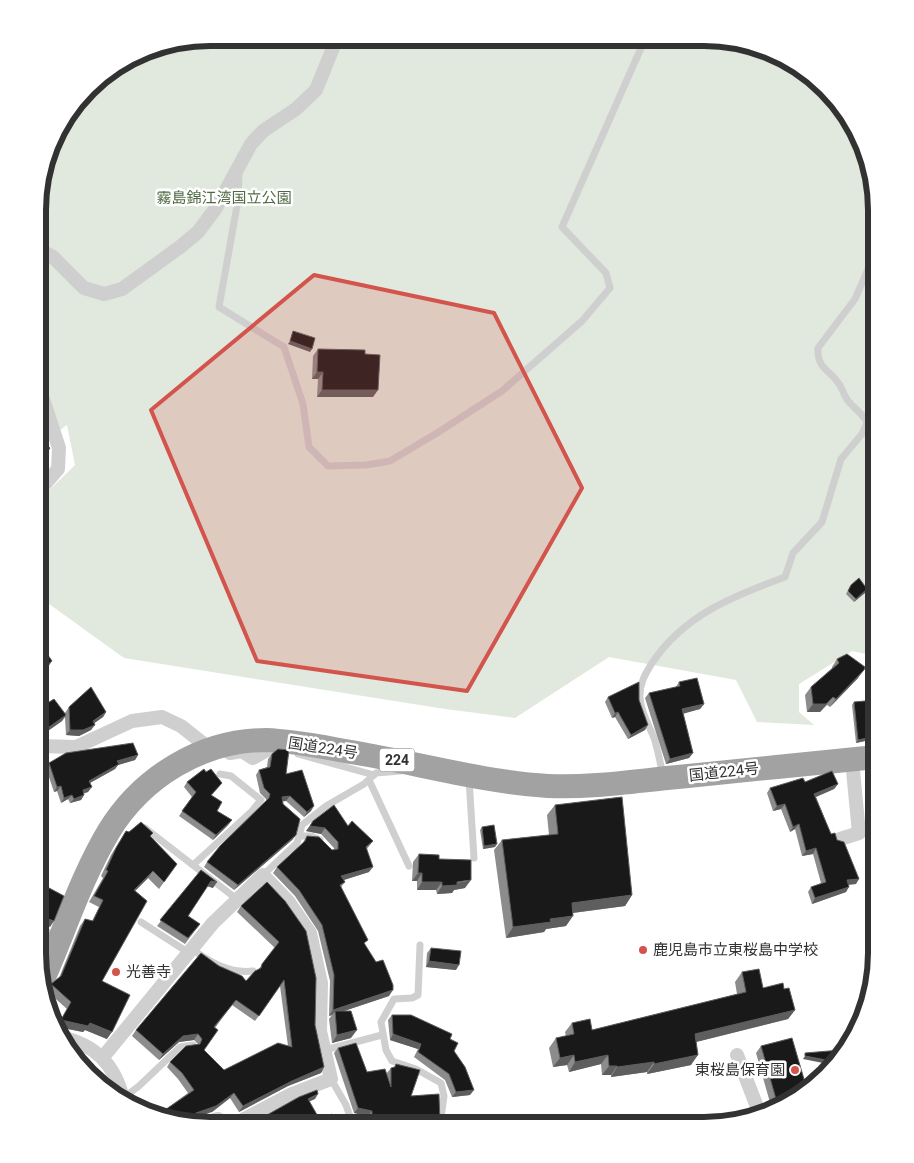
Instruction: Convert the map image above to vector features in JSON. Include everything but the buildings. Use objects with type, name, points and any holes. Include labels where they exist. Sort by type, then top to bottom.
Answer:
[{"type":"highway","name":"国道224号","points":[[48,969],[83,884],[109,832],[127,806],[149,784],[172,767],[201,753],[242,742],[292,742],[469,774],[548,786],[597,786],[867,758]]},
{"type":"street","points":[[46,254],[84,288],[104,294],[122,289],[198,232],[216,208],[251,144],[263,131],[296,109],[316,90],[333,47]]},
{"type":"street","points":[[46,409],[58,448],[58,469],[46,483]]},
{"type":"street","points":[[46,746],[76,747],[132,721],[162,717],[181,726],[209,762],[228,753],[242,751],[266,765]]},
{"type":"street","points":[[253,758],[267,750]]},
{"type":"street","points":[[840,839],[859,833],[852,760]]},
{"type":"street","points":[[103,1057],[213,923],[263,875],[288,901],[310,934],[321,983],[320,1031],[331,1079],[292,1094],[250,1116]]},
{"type":"street","points":[[46,935],[60,942]]},
{"type":"street","points":[[71,1039],[103,1057],[118,1080],[120,1090]]},
{"type":"street","points":[[737,1055],[757,1107]]},
{"type":"lane","points":[[240,164],[238,200],[219,307],[284,347],[303,404],[309,447],[328,466],[366,465],[390,461],[502,390],[582,321],[610,288],[606,273],[562,227],[642,46]]},
{"type":"lane","points":[[664,778],[654,739],[644,716],[640,698],[643,679],[658,654],[678,632],[704,611],[737,594],[785,577],[793,553],[822,522],[841,459],[862,434],[867,422],[861,411],[848,401],[839,383],[826,372],[820,363],[818,348],[855,299],[868,269]]},
{"type":"lane","points":[[292,742],[298,754],[371,777],[409,866]]},
{"type":"lane","points":[[263,875],[298,843],[304,824],[326,806],[371,777],[422,764]]},
{"type":"lane","points":[[193,865],[252,811],[261,800],[231,776],[220,774]]},
{"type":"lane","points":[[469,774],[474,858]]},
{"type":"lane","points":[[297,818],[304,824]]},
{"type":"lane","points":[[141,825],[238,900]]},
{"type":"lane","points":[[299,836],[316,838],[327,846]]},
{"type":"lane","points":[[141,922],[218,965],[240,972],[253,971]]},
{"type":"lane","points":[[420,945],[418,995],[412,998],[394,999],[381,1022],[382,1035],[392,1061],[416,1068],[441,1083],[444,1096],[441,1116]]},
{"type":"lane","points":[[325,1050],[382,1035]]},
{"type":"lane","points":[[128,1094],[139,1086],[180,1047],[193,1045]]},
{"type":"lane","points":[[331,1079],[346,1105],[350,1116]]},
{"type":"highlighted area","points":[[314,275],[494,313],[582,488],[467,691],[257,661],[151,410]]},
{"type":"green space","name":"霧島錦江湾国立公園","points":[[703,46],[736,49],[776,63],[795,74],[820,94],[846,128],[862,168],[868,211],[867,654],[852,651],[799,684],[799,712],[814,725],[757,722],[736,680],[609,657],[515,718],[445,709],[124,658],[46,602],[46,493],[75,465],[67,425],[46,441],[46,211],[49,178],[68,128],[87,102],[119,74],[138,63],[158,55],[178,49],[200,47]]},
{"type":"place","name":"鹿児島市立東桜島中学校","points":[[643,950]]},
{"type":"place","name":"光善寺","points":[[116,972]]},
{"type":"place","name":"東桜島保育園","points":[[795,1070]]}]
